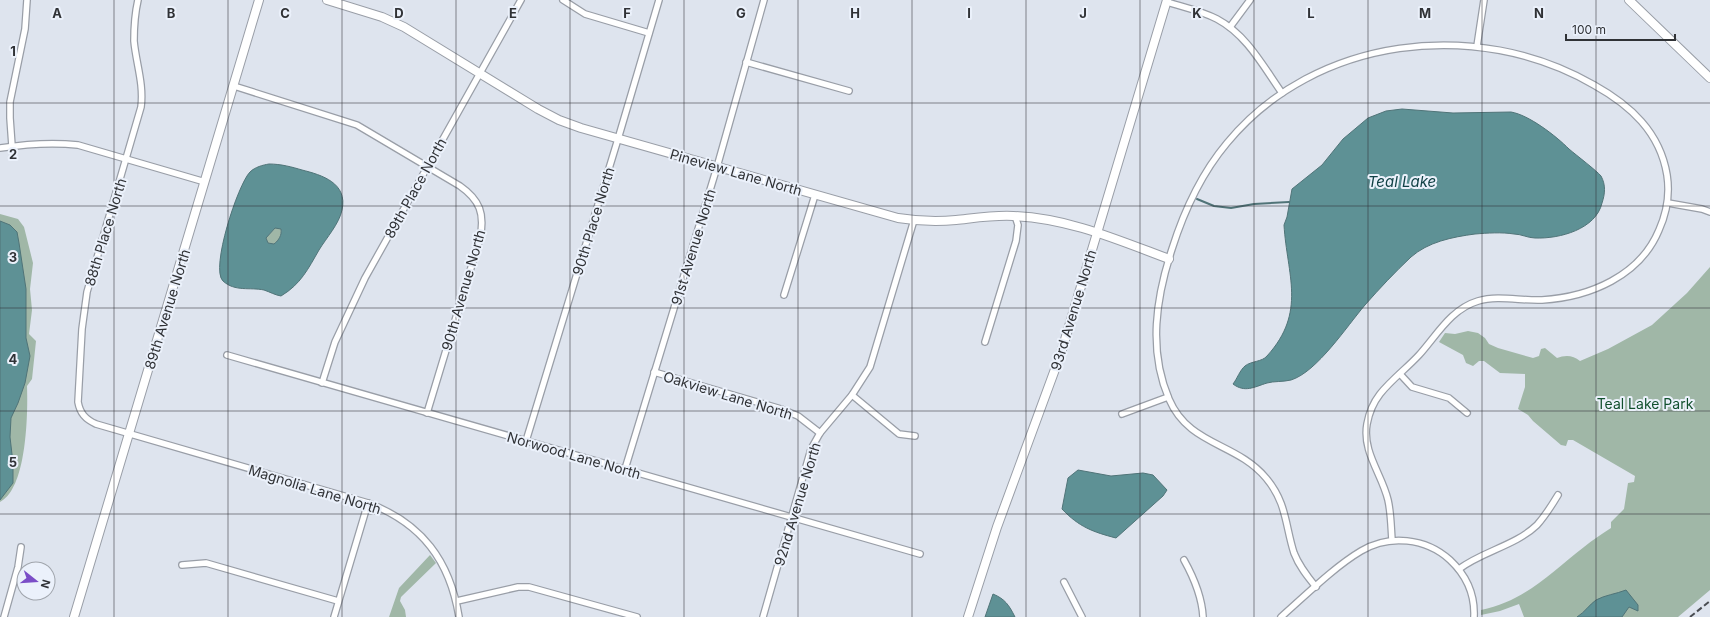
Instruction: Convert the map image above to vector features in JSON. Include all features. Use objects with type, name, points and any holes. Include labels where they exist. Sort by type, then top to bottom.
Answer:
[{"type":"street","points":[[12,146],[10,102],[24,36],[27,0]]},
{"type":"street","name":"88th Place North","points":[[129,433],[88,420],[79,409],[78,402],[82,329],[87,292],[127,158],[143,97],[134,41],[138,0]]},
{"type":"street","name":"89th Avenue North","points":[[74,617],[259,0]]},
{"type":"street","name":"Pineview Lane North","points":[[327,0],[382,17],[404,27],[480,74],[559,120],[581,128],[879,213],[929,222],[1015,216],[1063,222],[1098,233],[1168,259]]},
{"type":"street","name":"89th Place North","points":[[322,383],[335,342],[365,278],[521,0]]},
{"type":"street","points":[[563,0],[590,16],[649,33]]},
{"type":"street","name":"90th Place North","points":[[526,441],[659,0]]},
{"type":"street","name":"91st Avenue North","points":[[625,470],[737,100],[746,62],[764,0]]},
{"type":"street","points":[[1230,27],[1250,0]]},
{"type":"street","points":[[1477,46],[1484,0]]},
{"type":"street","points":[[1167,1],[1202,13],[1230,27],[1242,37],[1253,50],[1282,93]]},
{"type":"street","name":"93rd Avenue North","points":[[968,617],[997,527],[1061,353],[1167,1]]},
{"type":"street","points":[[1631,1],[1710,78]]},
{"type":"street","points":[[1316,587],[1298,561],[1285,511],[1278,495],[1268,481],[1257,468],[1243,457],[1197,434],[1191,429],[1176,413],[1168,397],[1158,358],[1156,328],[1160,292],[1168,259],[1188,206],[1202,179],[1215,159],[1245,124],[1282,93],[1328,68],[1386,50],[1416,46],[1477,46],[1522,55],[1559,67],[1582,78],[1636,113],[1653,135],[1659,148],[1667,174],[1668,203],[1663,221],[1650,247],[1635,266],[1621,276],[1584,293],[1562,298],[1539,300],[1486,299],[1474,302],[1454,314],[1422,352],[1378,396],[1367,422],[1366,435],[1368,448],[1388,499],[1392,540]]},
{"type":"street","points":[[746,62],[849,90]]},
{"type":"street","points":[[234,86],[356,125],[427,166]]},
{"type":"street","points":[[0,148],[58,143],[78,145],[127,158],[205,182]]},
{"type":"street","name":"90th Avenue North","points":[[427,166],[460,186],[475,199],[482,217],[482,228],[427,413]]},
{"type":"street","points":[[784,295],[815,195]]},
{"type":"street","points":[[1668,203],[1702,209],[1710,212]]},
{"type":"street","points":[[985,342],[1016,241],[1018,225],[1015,216]]},
{"type":"street","name":"92nd Avenue North","points":[[763,617],[811,449],[820,433],[852,395],[870,367],[914,220]]},
{"type":"street","name":"Norwood Lane North","points":[[227,356],[920,554]]},
{"type":"street","name":"Oakview Lane North","points":[[654,372],[781,409],[798,416],[820,433]]},
{"type":"street","points":[[1400,374],[1412,387],[1449,398],[1467,413]]},
{"type":"street","points":[[852,395],[899,434],[915,436]]},
{"type":"street","points":[[1122,414],[1168,397]]},
{"type":"street","name":"Magnolia Lane North","points":[[129,433],[368,503],[397,516],[427,541],[441,562],[457,601]]},
{"type":"street","points":[[1459,569],[1481,555],[1524,535],[1537,525],[1558,495]]},
{"type":"street","points":[[334,617],[368,503]]},
{"type":"street","points":[[1281,617],[1362,550],[1376,544],[1392,540],[1426,545],[1446,557],[1459,569],[1472,593],[1474,617]]},
{"type":"street","points":[[4,617],[18,567],[21,547]]},
{"type":"street","points":[[1184,560],[1196,583],[1201,598],[1203,617]]},
{"type":"street","points":[[182,565],[206,563],[338,601]]},
{"type":"street","points":[[1064,582],[1082,617]]},
{"type":"street","points":[[460,617],[457,601],[518,587],[529,587],[637,617]]},
{"type":"green space","points":[[0,214],[18,219],[24,227],[33,263],[30,289],[32,310],[29,334],[36,341],[32,379],[27,386],[26,431],[21,467],[16,482],[9,494],[0,502]]},
{"type":"green space","points":[[275,228],[281,228],[280,237],[274,244],[268,243],[266,238]]},
{"type":"green space","name":"Teal Lake Park","points":[[1710,267],[1710,590],[1678,617],[1524,617],[1519,604],[1500,611],[1481,615],[1481,610],[1497,606],[1511,600],[1536,585],[1590,542],[1611,528],[1611,522],[1624,509],[1628,483],[1634,482],[1635,476],[1573,440],[1568,440],[1566,446],[1561,445],[1528,415],[1518,409],[1525,387],[1525,374],[1500,373],[1484,361],[1479,361],[1473,366],[1466,363],[1463,355],[1439,342],[1445,333],[1455,334],[1468,331],[1478,333],[1485,338],[1489,344],[1498,348],[1533,358],[1539,356],[1541,349],[1545,348],[1557,358],[1569,356],[1580,361],[1608,349],[1652,325],[1687,293]]},
{"type":"green space","points":[[430,555],[436,563],[401,597],[400,601],[405,610],[406,617],[389,617],[399,588]]},
{"type":"water","name":"Teal Lake","points":[[1402,109],[1453,113],[1511,112],[1526,117],[1550,132],[1601,176],[1604,183],[1604,193],[1598,212],[1593,220],[1585,226],[1576,231],[1555,237],[1535,238],[1517,234],[1490,233],[1458,237],[1433,244],[1411,257],[1387,281],[1365,305],[1331,347],[1311,368],[1291,380],[1270,382],[1246,389],[1237,387],[1233,384],[1243,368],[1247,364],[1267,356],[1279,340],[1287,324],[1291,308],[1292,293],[1284,225],[1292,189],[1322,165],[1343,139],[1368,118],[1386,111]]},
{"type":"water","points":[[269,164],[310,172],[325,178],[337,187],[341,193],[343,201],[342,210],[338,220],[307,270],[294,286],[281,296],[259,289],[232,287],[223,281],[220,273],[220,261],[227,226],[239,192],[252,170]],"holes":[[[275,228],[281,229],[281,235],[277,241],[274,244],[268,243],[266,238]]]},
{"type":"water","points":[[0,221],[10,225],[17,232],[26,289],[26,338],[30,356],[25,383],[11,418],[10,437],[13,463],[13,483],[0,500]]},
{"type":"water","points":[[1078,470],[1111,476],[1143,473],[1153,475],[1167,490],[1163,496],[1116,538],[1080,525],[1062,509],[1068,478]]},
{"type":"water","points":[[1626,590],[1638,605],[1638,611],[1629,607],[1622,617],[1577,617],[1596,600]]},
{"type":"water","points":[[993,594],[1001,598],[1006,603],[1015,617],[985,617]]},
{"type":"waterway","points":[[1197,199],[1214,206],[1231,208],[1254,204],[1289,202]]},
{"type":"railway","points":[[1690,617],[1710,601]]}]
